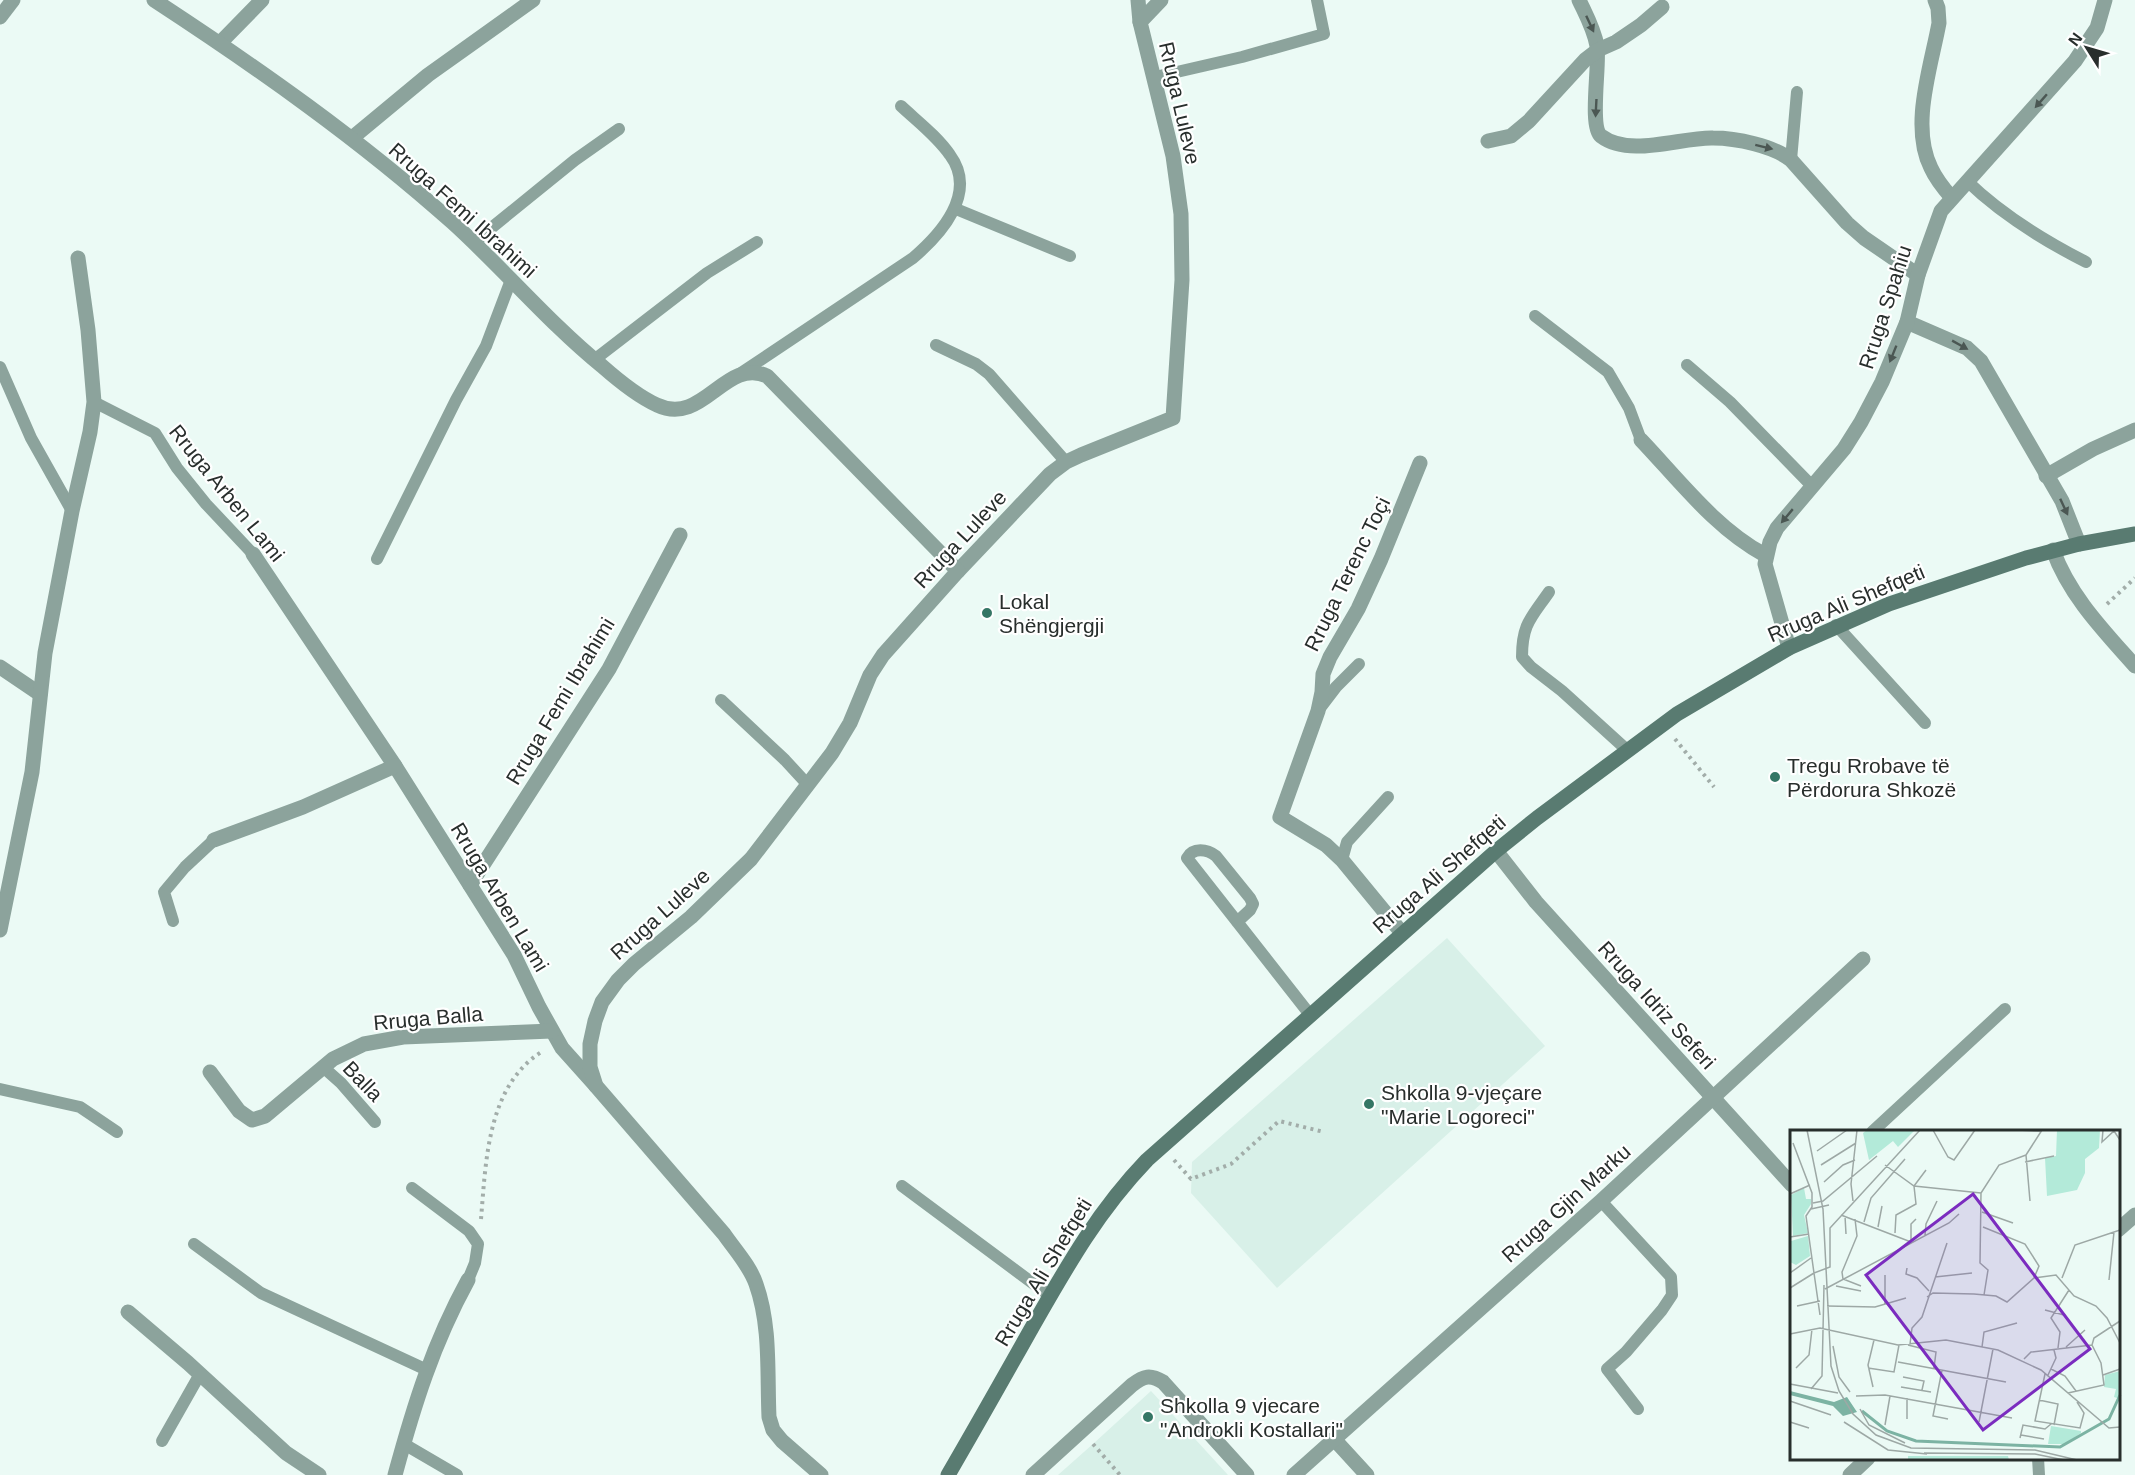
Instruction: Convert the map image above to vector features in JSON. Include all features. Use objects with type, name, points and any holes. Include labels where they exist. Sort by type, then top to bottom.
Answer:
[{"type":"main road","name":"Rruga Ali Shefqeti","points":[[948,1475],[1050,1296],[1099,1217],[1129,1179],[1496,851],[1663,725],[1718,688],[1789,648],[1836,626],[1942,585],[2053,550],[2135,534]]},
{"type":"street","points":[[0,17],[13,0]]},
{"type":"street","name":"Rruga Femi Ibrahimi","points":[[154,0],[279,83],[352,138],[474,242],[564,334],[625,385],[648,400],[671,410],[684,409],[696,404],[741,373]]},
{"type":"street","points":[[220,43],[262,0]]},
{"type":"street","points":[[352,138],[428,75],[533,0]]},
{"type":"street","points":[[1138,0],[1140,22]]},
{"type":"street","name":"Rruga Luleve","points":[[596,1086],[590,1067],[590,1044],[602,1002],[618,980],[634,964],[691,917],[751,859],[832,753],[850,723],[870,675],[882,655],[1050,474],[1066,462],[1173,418],[1182,280],[1181,214],[1173,156],[1140,22],[1161,0]]},
{"type":"street","points":[[1579,0],[1594,32],[1598,50],[1595,117],[1597,131],[1601,135],[1624,144],[1645,146],[1713,138],[1734,140],[1781,152],[1791,160],[1855,231],[1918,275]]},
{"type":"street","points":[[1935,0],[1939,23],[1922,119],[1923,145],[1938,181],[1952,198]]},
{"type":"street","name":"Rruga Spahiu","points":[[1765,555],[1778,528],[1844,449],[1862,422],[1882,382],[1907,321],[1918,275],[1941,211],[2075,61],[2097,28],[2105,0]]},
{"type":"street","points":[[1488,141],[1511,136],[1529,121],[1564,82],[1598,50],[1616,42],[1641,25],[1665,4]]},
{"type":"street","points":[[0,930],[4,866],[32,772],[45,652],[72,510],[90,432],[94,402],[88,330],[78,258]]},
{"type":"street","points":[[1907,321],[1967,348],[1981,361],[2062,501],[2079,544]]},
{"type":"street","points":[[741,373],[751,371],[767,376],[958,571]]},
{"type":"street","points":[[2046,476],[2093,449],[2135,430]]},
{"type":"street","points":[[1641,440],[1731,533],[1765,555],[1767,576],[1789,648]]},
{"type":"street","name":"Rruga Terenc Toçi","points":[[1402,933],[1342,860],[1326,845],[1280,817],[1318,711],[1323,674],[1382,559],[1420,463]]},
{"type":"street","name":"Rruga Femi Ibrahimi","points":[[470,885],[609,669],[680,535]]},
{"type":"street","points":[[2053,550],[2059,567],[2080,601],[2135,666]]},
{"type":"street","name":"Rruga Arben Lami","points":[[253,554],[395,766],[514,955],[562,1048],[724,1234],[743,1260],[756,1283],[763,1309],[769,1417],[773,1430],[821,1475]]},
{"type":"street","points":[[0,667],[40,694]]},
{"type":"street","points":[[214,840],[303,807],[395,766]]},
{"type":"street","name":"Rruga Idriz Seferi","points":[[1496,851],[1536,902],[1790,1184]]},
{"type":"street","name":"Rruga Gjin Marku","points":[[1294,1475],[1601,1201],[1863,959]]},
{"type":"street","name":"Rruga Balla","points":[[210,1072],[238,1111],[252,1120],[265,1116],[333,1059],[364,1044],[403,1037],[552,1031]]},
{"type":"street","points":[[2120,1228],[2135,1215]]},
{"type":"street","points":[[395,1475],[416,1398],[450,1312],[468,1280]]},
{"type":"street","points":[[128,1312],[286,1453],[319,1475]]},
{"type":"street","points":[[1033,1475],[1132,1385],[1143,1377],[1152,1376],[1163,1382],[1247,1475]]},
{"type":"street","points":[[1334,1439],[1367,1475]]},
{"type":"street","points":[[1850,1475],[1866,1460]]},
{"type":"lane","points":[[1155,77],[1324,34],[1317,0]]},
{"type":"lane","points":[[1791,160],[1797,93]]},
{"type":"lane","name":"Rruga Femi Ibrahimi","points":[[741,373],[914,258],[934,239],[956,209],[960,173],[951,156],[901,106]]},
{"type":"lane","points":[[474,242],[575,160],[620,129]]},
{"type":"lane","points":[[1967,181],[2009,217],[2055,246],[2086,262]]},
{"type":"lane","points":[[956,209],[1070,256]]},
{"type":"lane","points":[[594,360],[707,273],[757,242]]},
{"type":"lane","points":[[377,559],[486,346],[511,280]]},
{"type":"lane","points":[[1535,316],[1608,372],[1629,408],[1641,440]]},
{"type":"lane","points":[[936,345],[976,364],[989,374],[1066,462]]},
{"type":"lane","points":[[1687,365],[1730,402],[1812,486]]},
{"type":"lane","points":[[0,367],[31,438],[72,510]]},
{"type":"lane","name":"Rruga Arben Lami","points":[[94,402],[155,433],[177,468],[206,504],[253,554]]},
{"type":"lane","points":[[1549,592],[1528,622],[1522,636],[1522,657],[1627,750]]},
{"type":"lane","points":[[1836,626],[1925,723]]},
{"type":"lane","points":[[1318,711],[1336,687],[1359,664]]},
{"type":"lane","points":[[721,700],[785,760],[808,785]]},
{"type":"lane","points":[[1342,860],[1347,842],[1388,797]]},
{"type":"lane","points":[[173,921],[164,892],[185,867],[214,840]]},
{"type":"lane","points":[[1237,922],[1250,910],[1252,904],[1250,898],[1209,850],[1196,850],[1189,853],[1187,858],[1237,922],[1311,1016]]},
{"type":"lane","points":[[1873,1130],[2005,1009]]},
{"type":"lane","name":"Balla","points":[[322,1067],[341,1083],[375,1122]]},
{"type":"lane","points":[[0,1089],[80,1107],[117,1132]]},
{"type":"lane","points":[[902,1186],[1050,1296]]},
{"type":"lane","points":[[412,1188],[469,1231],[478,1244],[475,1263],[468,1280]]},
{"type":"lane","points":[[1601,1201],[1671,1277],[1672,1295],[1662,1310],[1626,1352],[1607,1369],[1638,1409]]},
{"type":"lane","points":[[194,1244],[261,1293],[427,1370]]},
{"type":"lane","points":[[162,1441],[200,1374]]},
{"type":"lane","points":[[404,1444],[457,1475]]},
{"type":"lane","points":[[2038,1460],[2039,1475]]},
{"type":"path","points":[[2105,606],[2135,578]]},
{"type":"path","points":[[1663,725],[1714,787]]},
{"type":"path","points":[[478,1244],[492,1130],[502,1097],[515,1076],[530,1059],[545,1050],[562,1048]]},
{"type":"path","points":[[1191,1179],[1231,1164],[1279,1121],[1324,1132]]},
{"type":"path","points":[[1081,1431],[1120,1475]]},
{"type":"shaded area","name":"Shkolla 9-vjeçare \"Marie Logoreci\"","points":[[1447,938],[1545,1046],[1277,1288],[1191,1193],[1192,1162]]},
{"type":"shaded area","name":"Shkolla 9 vjecare \"Androkli Kostallari\"","points":[[1151,1391],[1228,1475],[1058,1475],[1093,1444]]},
{"type":"place","name":"Lokal Shëngjergji","points":[[987,613]]},
{"type":"place","name":"Tregu Rrobave të Përdorura Shkozë","points":[[1775,777]]},
{"type":"place","name":"Shkolla 9-vjeçare \"Marie Logoreci\"","points":[[1369,1104]]},
{"type":"place","name":"Shkolla 9 vjecare \"Androkli Kostallari\"","points":[[1148,1417]]}]
